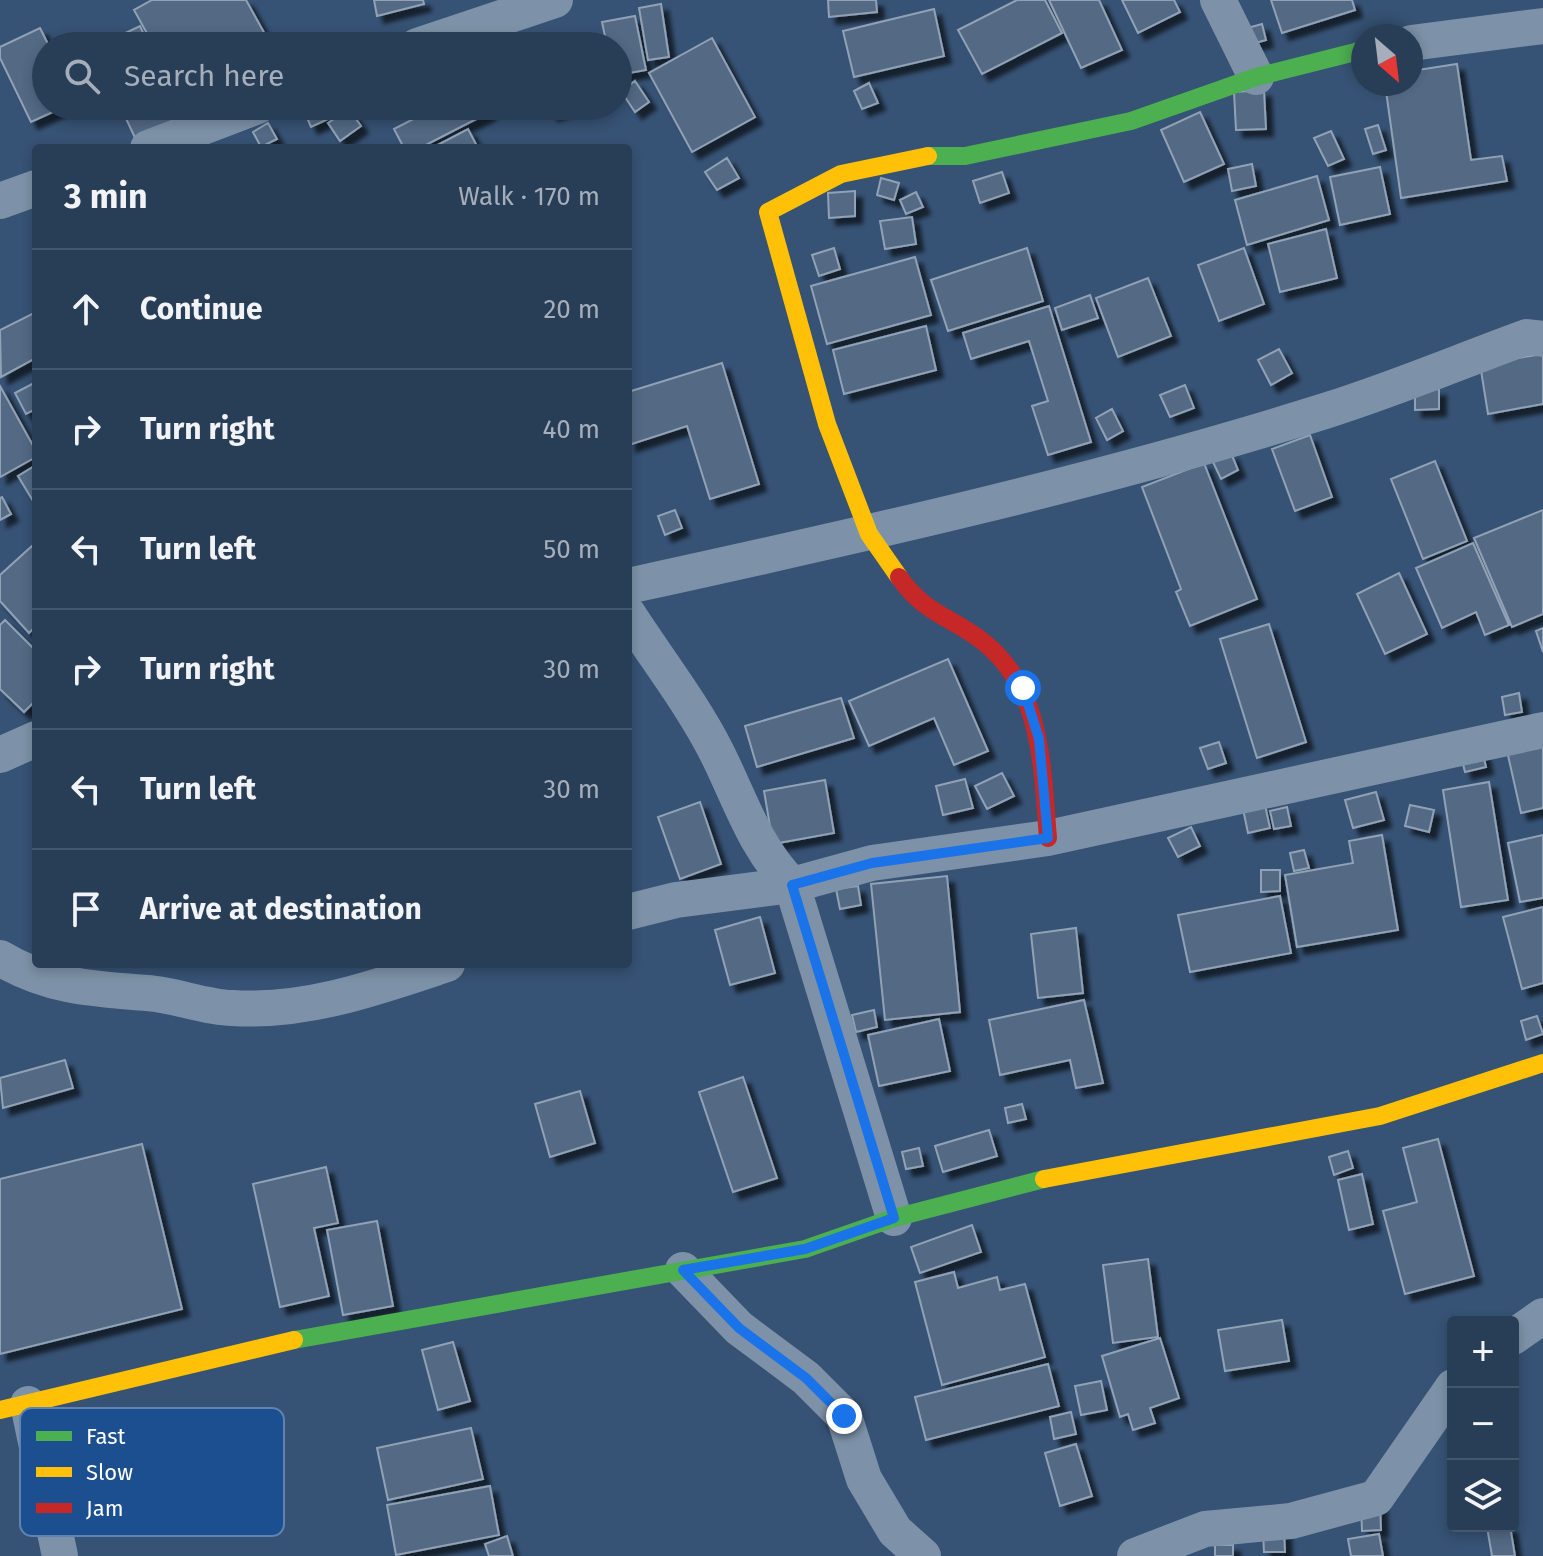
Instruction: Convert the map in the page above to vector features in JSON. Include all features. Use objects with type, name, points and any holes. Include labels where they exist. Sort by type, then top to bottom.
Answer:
[{"type":"street","points":[[459,32],[555,0]]},
{"type":"street","points":[[1218,0],[1256,77]]},
{"type":"street","points":[[1423,41],[1543,26]]},
{"type":"street","points":[[1048,838],[1039,739],[1023,688],[983,641],[915,600],[869,534],[827,424],[768,212],[841,174],[919,156],[965,156],[1009,148],[1131,121],[1256,77],[1351,53]]},
{"type":"street","points":[[158,144],[221,120]]},
{"type":"street","points":[[1,199],[32,189]]},
{"type":"street","points":[[632,585],[869,534],[1329,410],[1527,337],[1543,339]]},
{"type":"street","points":[[632,620],[716,751],[750,830],[768,861],[792,885],[894,1218]]},
{"type":"street","points":[[632,911],[676,900],[792,885],[872,863],[1048,838],[1543,730]]},
{"type":"street","points":[[0,755],[32,741]]},
{"type":"street","points":[[0,958],[21,970],[81,989],[151,993],[231,1008],[313,1004],[434,968]]},
{"type":"street","points":[[20,1426],[14,1407],[289,1341],[805,1249],[894,1218],[1077,1170],[1380,1116],[1543,1063]]},
{"type":"street","points":[[683,1270],[739,1328],[806,1378],[844,1416],[864,1479],[895,1531],[923,1556]]},
{"type":"street","points":[[1519,1333],[1543,1316]]},
{"type":"street","points":[[1135,1556],[1205,1529],[1291,1521],[1376,1498],[1452,1388]]},
{"type":"street","points":[[54,1536],[60,1556]]},
{"type":"building","points":[[152,0],[246,0],[264,32],[146,32],[134,10]]},
{"type":"building","points":[[374,0],[423,0],[424,4],[377,16]]},
{"type":"building","points":[[828,0],[876,0],[877,12],[829,17]]},
{"type":"building","points":[[1017,0],[1045,0],[1062,33],[982,74],[958,30]]},
{"type":"building","points":[[1049,0],[1099,0],[1122,50],[1081,68]]},
{"type":"building","points":[[1122,0],[1174,0],[1180,12],[1138,33]]},
{"type":"building","points":[[1271,0],[1352,0],[1355,10],[1282,33]]},
{"type":"building","points":[[661,4],[669,57],[648,60],[639,8]]},
{"type":"building","points":[[934,9],[944,56],[854,77],[843,31]]},
{"type":"building","points":[[635,16],[646,70],[632,72],[632,32],[604,32],[602,22]]},
{"type":"building","points":[[1262,24],[1266,40],[1248,45],[1244,29]]},
{"type":"building","points":[[140,26],[143,32],[127,32]]},
{"type":"building","points":[[40,28],[42,32],[32,32],[32,120],[35,120],[31,122],[0,58],[0,47]]},
{"type":"building","points":[[712,38],[755,117],[692,152],[649,73]]},
{"type":"building","points":[[1457,64],[1471,160],[1502,156],[1507,181],[1401,198],[1387,96],[1423,96],[1423,69]]},
{"type":"building","points":[[635,81],[649,102],[635,112],[632,108],[632,83]]},
{"type":"building","points":[[869,83],[878,103],[862,109],[854,91]]},
{"type":"building","points":[[1264,90],[1266,129],[1236,130],[1234,92]]},
{"type":"building","points":[[1200,112],[1224,164],[1184,182],[1161,130]]},
{"type":"building","points":[[127,120],[184,120],[137,142]]},
{"type":"building","points":[[308,120],[326,120],[311,127]]},
{"type":"building","points":[[332,120],[357,120],[361,126],[340,141],[328,123]]},
{"type":"building","points":[[412,120],[474,120],[428,144],[402,144],[394,129]]},
{"type":"building","points":[[268,123],[277,139],[259,144],[253,132]]},
{"type":"building","points":[[1378,125],[1386,150],[1373,154],[1365,129]]},
{"type":"building","points":[[468,129],[476,144],[440,144]]},
{"type":"building","points":[[1331,131],[1344,159],[1328,166],[1314,138]]},
{"type":"building","points":[[727,158],[739,178],[717,190],[705,172]]},
{"type":"building","points":[[1252,164],[1256,186],[1232,191],[1228,169]]},
{"type":"building","points":[[1380,167],[1390,214],[1340,225],[1330,177]]},
{"type":"building","points":[[1002,172],[1009,193],[980,203],[973,181]]},
{"type":"building","points":[[1317,176],[1329,220],[1247,245],[1235,200]]},
{"type":"building","points":[[881,178],[899,183],[894,200],[877,195]]},
{"type":"building","points":[[855,191],[855,216],[829,218],[828,193]]},
{"type":"building","points":[[916,192],[923,207],[906,214],[900,200]]},
{"type":"building","points":[[912,217],[916,244],[885,249],[880,221]]},
{"type":"building","points":[[1326,229],[1337,278],[1280,292],[1268,244]]},
{"type":"building","points":[[834,248],[840,269],[819,276],[812,255]]},
{"type":"building","points":[[1027,248],[1043,301],[948,331],[931,280]]},
{"type":"building","points":[[1244,248],[1264,304],[1219,321],[1198,265]]},
{"type":"building","points":[[915,257],[931,315],[827,344],[811,286]]},
{"type":"building","points":[[1148,278],[1171,336],[1118,357],[1096,298]]},
{"type":"building","points":[[1090,295],[1098,318],[1062,330],[1055,308]]},
{"type":"building","points":[[1049,306],[1091,442],[1048,455],[1032,406],[1048,401],[1029,341],[971,359],[963,333]]},
{"type":"building","points":[[32,314],[32,360],[1,377],[0,330]]},
{"type":"building","points":[[926,326],[936,370],[844,394],[833,350]]},
{"type":"building","points":[[1279,349],[1292,373],[1271,385],[1258,360]]},
{"type":"building","points":[[1543,354],[1543,404],[1488,414],[1480,364]]},
{"type":"building","points":[[722,363],[759,484],[710,499],[687,426],[632,444],[632,391]]},
{"type":"building","points":[[32,384],[32,411],[26,414],[15,393]]},
{"type":"building","points":[[1185,385],[1194,408],[1170,417],[1160,395]]},
{"type":"building","points":[[0,386],[32,444],[32,459],[0,477]]},
{"type":"building","points":[[1439,389],[1439,409],[1415,410],[1415,390]]},
{"type":"building","points":[[1112,409],[1123,431],[1107,440],[1096,418]]},
{"type":"building","points":[[1310,435],[1332,497],[1295,511],[1272,449]]},
{"type":"building","points":[[1231,453],[1238,470],[1221,479],[1213,462]]},
{"type":"building","points":[[1435,461],[1467,541],[1423,559],[1391,479]]},
{"type":"building","points":[[1204,463],[1257,599],[1190,626],[1176,592],[1181,589],[1142,487]]},
{"type":"building","points":[[32,467],[32,499],[18,476]]},
{"type":"building","points":[[0,498],[11,514],[0,520]]},
{"type":"building","points":[[675,510],[682,528],[665,535],[658,516]]},
{"type":"building","points":[[1543,510],[1543,614],[1512,627],[1474,538]]},
{"type":"building","points":[[1473,543],[1509,625],[1485,635],[1476,612],[1442,628],[1416,568]]},
{"type":"building","points":[[32,546],[32,630],[29,633],[0,601],[0,575]]},
{"type":"building","points":[[1399,573],[1427,634],[1385,654],[1357,594]]},
{"type":"building","points":[[5,620],[32,647],[32,704],[24,712],[0,689],[0,625]]},
{"type":"building","points":[[1269,624],[1306,742],[1257,758],[1220,639]]},
{"type":"building","points":[[1543,628],[1543,652],[1536,631]]},
{"type":"building","points":[[948,659],[988,751],[954,765],[934,718],[869,746],[849,701]]},
{"type":"building","points":[[1519,693],[1522,712],[1505,715],[1502,697]]},
{"type":"building","points":[[841,698],[854,738],[757,767],[745,726]]},
{"type":"building","points":[[1219,742],[1226,763],[1208,769],[1200,748]]},
{"type":"building","points":[[1543,742],[1543,808],[1521,813],[1507,751]]},
{"type":"building","points":[[1482,750],[1486,767],[1465,772],[1461,756]]},
{"type":"building","points":[[1002,773],[1014,796],[987,809],[975,786]]},
{"type":"building","points":[[965,779],[973,808],[943,815],[936,786]]},
{"type":"building","points":[[825,780],[834,833],[773,844],[764,791]]},
{"type":"building","points":[[1489,782],[1508,900],[1461,907],[1443,790]]},
{"type":"building","points":[[1376,792],[1384,820],[1353,828],[1345,800]]},
{"type":"building","points":[[700,802],[721,864],[680,879],[658,817]]},
{"type":"building","points":[[1265,805],[1270,828],[1248,833],[1243,809]]},
{"type":"building","points":[[1410,805],[1434,810],[1429,832],[1405,826]]},
{"type":"building","points":[[1287,807],[1291,826],[1274,829],[1270,811]]},
{"type":"building","points":[[1191,827],[1200,846],[1178,857],[1168,838]]},
{"type":"building","points":[[1382,835],[1398,930],[1297,947],[1285,875],[1353,863],[1349,841]]},
{"type":"building","points":[[1543,835],[1543,898],[1520,902],[1508,843]]},
{"type":"building","points":[[1304,850],[1309,868],[1294,871],[1290,853]]},
{"type":"building","points":[[1261,870],[1280,870],[1280,891],[1261,892]]},
{"type":"building","points":[[947,876],[960,1012],[885,1020],[871,884]]},
{"type":"building","points":[[858,886],[861,905],[840,909],[836,889]]},
{"type":"building","points":[[1280,896],[1291,953],[1190,972],[1178,915]]},
{"type":"building","points":[[1543,907],[1543,983],[1522,989],[1503,917]]},
{"type":"building","points":[[760,917],[775,973],[730,985],[715,930]]},
{"type":"building","points":[[1076,928],[1083,993],[1038,998],[1031,934]]},
{"type":"building","points":[[1084,1000],[1103,1083],[1076,1088],[1070,1060],[1000,1075],[989,1020]]},
{"type":"building","points":[[874,1010],[877,1027],[856,1032],[852,1015]]},
{"type":"building","points":[[1537,1016],[1543,1034],[1526,1040],[1521,1021]]},
{"type":"building","points":[[939,1019],[950,1071],[879,1086],[868,1035]]},
{"type":"building","points":[[65,1060],[73,1088],[3,1108],[0,1078]]},
{"type":"building","points":[[743,1077],[777,1178],[733,1192],[699,1092]]},
{"type":"building","points":[[580,1091],[595,1143],[550,1157],[535,1104]]},
{"type":"building","points":[[1022,1104],[1026,1119],[1008,1123],[1005,1108]]},
{"type":"building","points":[[989,1130],[997,1156],[943,1172],[935,1146]]},
{"type":"building","points":[[1438,1139],[1474,1276],[1405,1294],[1383,1211],[1417,1202],[1403,1148]]},
{"type":"building","points":[[142,1144],[182,1309],[0,1354],[0,1179]]},
{"type":"building","points":[[919,1148],[923,1166],[906,1169],[902,1152]]},
{"type":"building","points":[[1348,1151],[1353,1168],[1334,1175],[1329,1157]]},
{"type":"building","points":[[326,1167],[338,1223],[314,1228],[329,1296],[280,1307],[253,1184]]},
{"type":"building","points":[[1362,1174],[1373,1224],[1349,1230],[1338,1180]]},
{"type":"building","points":[[377,1221],[393,1306],[343,1315],[327,1230]]},
{"type":"building","points":[[972,1225],[981,1252],[920,1273],[911,1247]]},
{"type":"building","points":[[1148,1259],[1158,1337],[1113,1343],[1103,1265]]},
{"type":"building","points":[[954,1272],[958,1288],[997,1277],[1000,1290],[1025,1284],[1045,1357],[942,1385],[915,1282]]},
{"type":"building","points":[[1282,1320],[1289,1361],[1225,1371],[1218,1330]]},
{"type":"building","points":[[1160,1338],[1179,1398],[1150,1408],[1155,1423],[1133,1430],[1128,1414],[1120,1417],[1102,1356]]},
{"type":"building","points":[[453,1342],[470,1401],[438,1410],[422,1350]]},
{"type":"building","points":[[1048,1364],[1059,1406],[926,1440],[915,1397]]},
{"type":"building","points":[[1101,1381],[1107,1410],[1081,1415],[1075,1386]]},
{"type":"building","points":[[1071,1412],[1076,1434],[1054,1439],[1050,1417]]},
{"type":"building","points":[[471,1428],[483,1479],[388,1500],[377,1448]]},
{"type":"building","points":[[1076,1444],[1092,1496],[1060,1506],[1045,1453]]},
{"type":"building","points":[[490,1486],[499,1535],[396,1555],[387,1505]]},
{"type":"building","points":[[1380,1504],[1381,1530],[1362,1531],[1361,1505]]},
{"type":"building","points":[[1284,1530],[1285,1552],[1264,1552],[1263,1532]]},
{"type":"building","points":[[1488,1532],[1511,1532],[1515,1556],[1492,1556]]},
{"type":"building","points":[[1379,1534],[1383,1556],[1351,1556],[1348,1539]]},
{"type":"building","points":[[507,1536],[513,1556],[489,1556],[485,1544]]},
{"type":"building","points":[[1215,1545],[1233,1545],[1233,1556],[1215,1556]]},
{"type":"traffic: fast","points":[[928,156],[965,156],[1131,121],[1256,77],[1351,53]]},
{"type":"traffic: fast","points":[[294,1340],[805,1249],[894,1218],[1044,1179]]},
{"type":"traffic: slow","points":[[899,577],[869,534],[827,424],[768,212],[841,174],[928,156]]},
{"type":"traffic: slow","points":[[1044,1179],[1380,1116],[1543,1063]]},
{"type":"traffic: slow","points":[[0,1410],[294,1340]]},
{"type":"traffic: jam","points":[[899,577],[927,606],[981,640],[1001,659],[1017,681],[1036,730],[1048,838]]},
{"type":"route","points":[[844,1416],[806,1378],[739,1328],[683,1270],[805,1249],[894,1218],[792,885],[872,863],[1048,838],[1039,739],[1023,688]]}]
